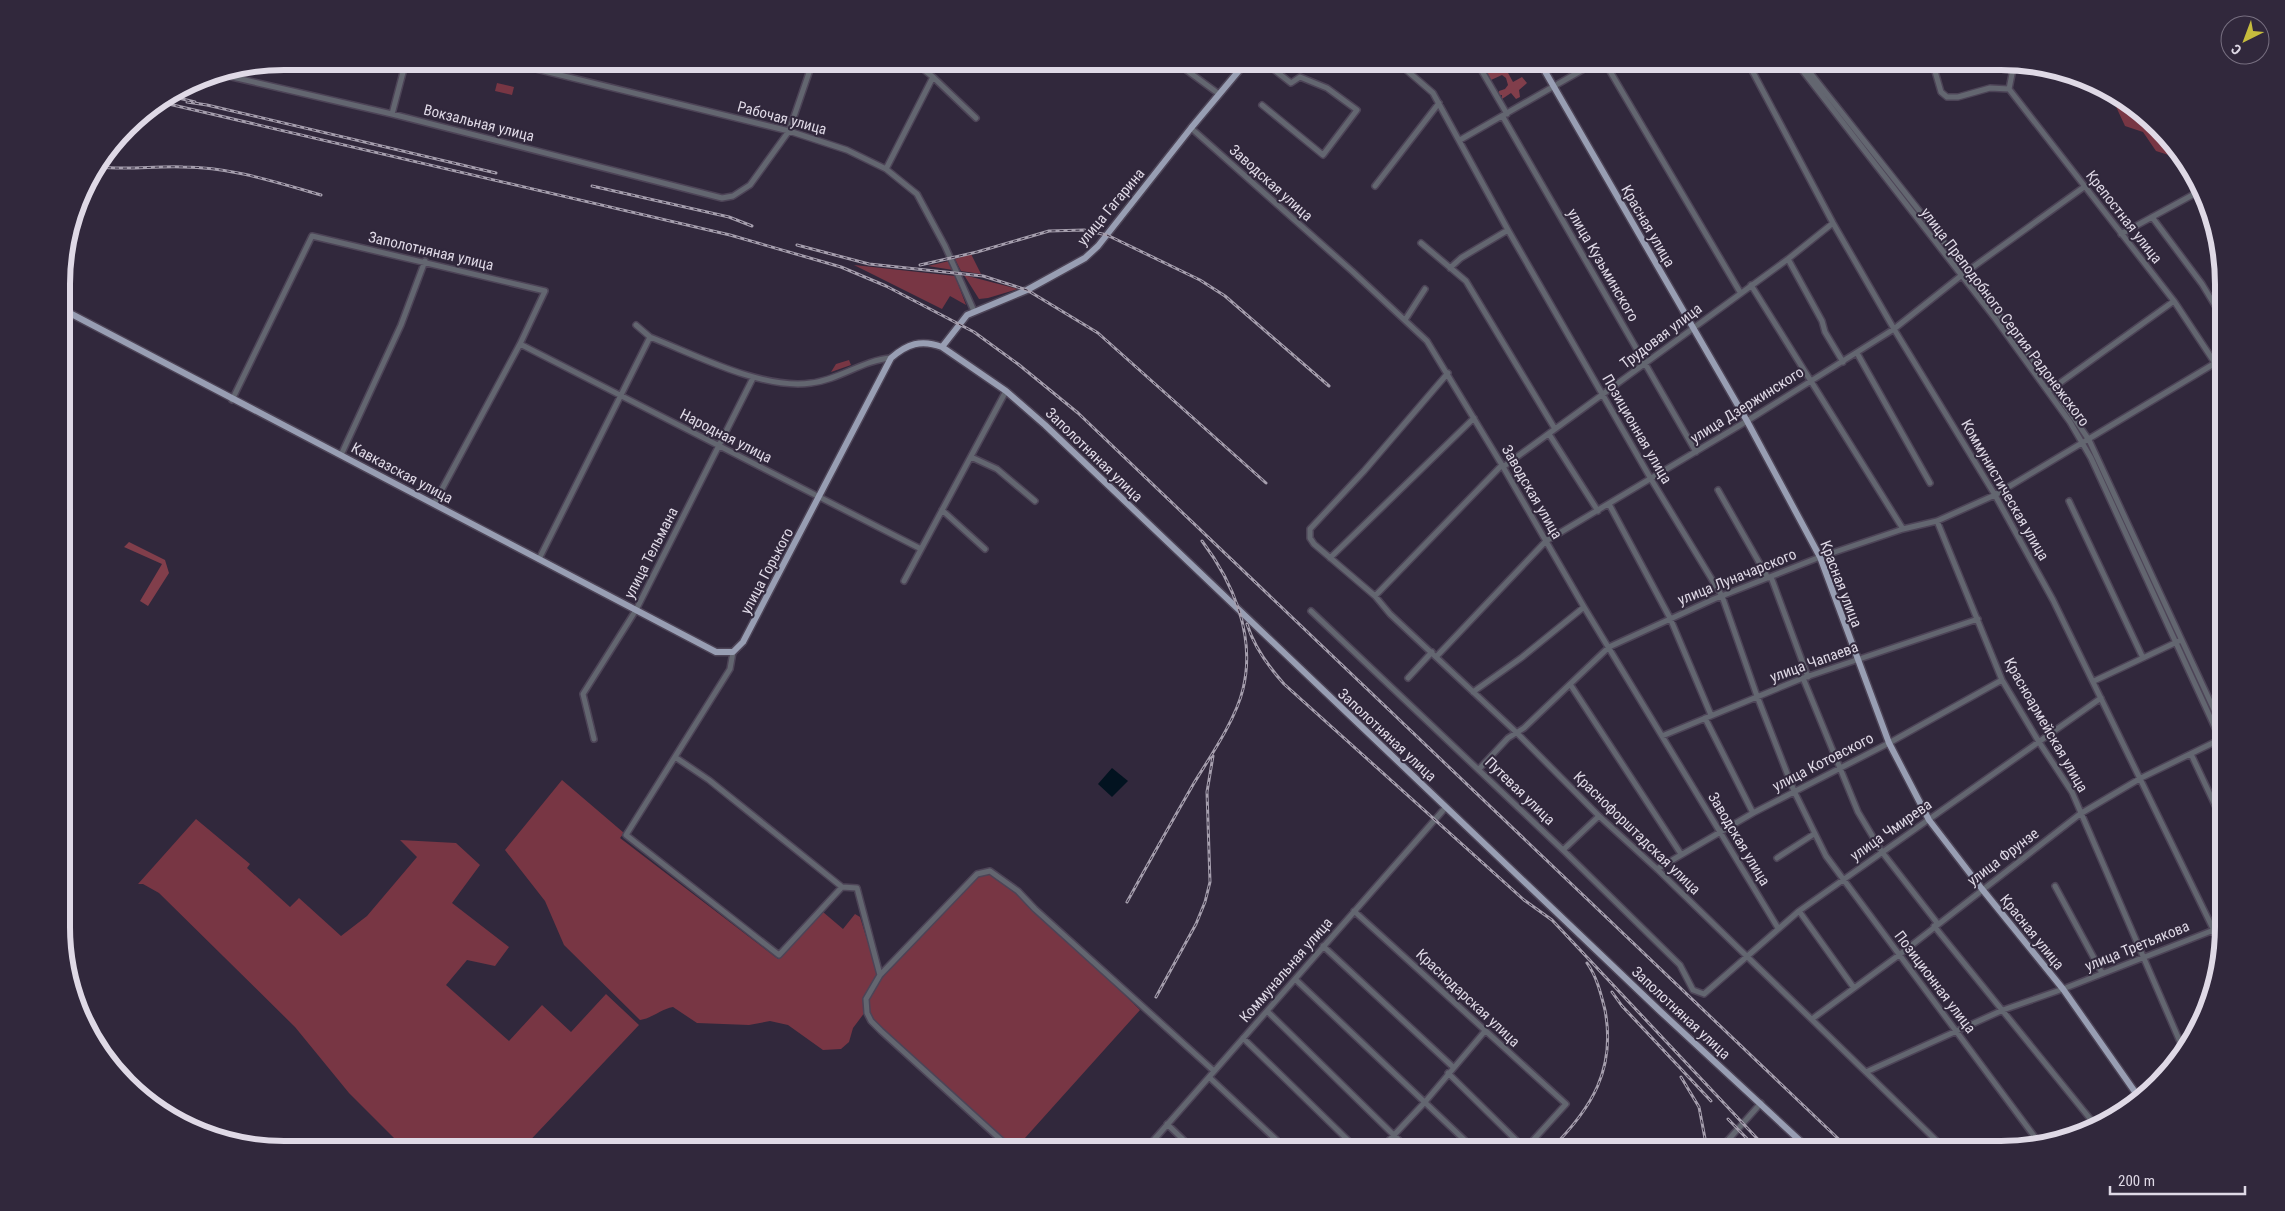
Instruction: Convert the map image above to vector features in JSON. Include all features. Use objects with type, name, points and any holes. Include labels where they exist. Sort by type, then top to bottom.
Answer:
[{"type":"main road","name":"улица Гагарина","points":[[942,347],[966,315],[1028,290],[1085,258],[1107,235],[1190,128],[1239,70]]},
{"type":"main road","name":"Красная улица","points":[[1544,70],[1748,421],[1820,557],[1889,743],[1929,820],[2062,989],[2136,1093]]},
{"type":"main road","name":"Кавказская улица","points":[[70,313],[232,400],[341,455],[716,652],[732,652]]},
{"type":"main road","points":[[891,358],[902,348],[914,344],[930,343],[942,347]]},
{"type":"main road","name":"Заполотняная улица","points":[[942,347],[1006,390],[1045,425],[1661,1012],[1801,1141]]},
{"type":"main road","name":"улица Горького","points":[[732,652],[743,642],[891,358]]},
{"type":"street","points":[[392,114],[404,70]]},
{"type":"street","name":"Рабочая улица","points":[[540,70],[789,131],[847,150],[886,168],[917,194],[945,246],[974,311]]},
{"type":"street","points":[[789,131],[809,70]]},
{"type":"street","points":[[924,70],[976,118]]},
{"type":"street","points":[[1186,70],[1219,94]]},
{"type":"street","points":[[1262,105],[1323,154],[1357,110],[1326,88],[1300,76],[1290,83],[1274,70]]},
{"type":"street","name":"Позиционная улица","points":[[1407,70],[1434,93],[1440,103],[1508,230],[1651,479],[1722,596],[1757,696],[1794,791],[1814,834],[1842,880],[2036,1138]]},
{"type":"street","name":"улица Кузьминского","points":[[1481,70],[1696,452]]},
{"type":"street","points":[[1460,140],[1505,116],[1582,70]]},
{"type":"street","points":[[1609,70],[1740,292]]},
{"type":"street","name":"Коммунистическая улица","points":[[1752,70],[1833,223],[1995,495],[2053,600],[2142,778],[2214,930]]},
{"type":"street","name":"улица Преподобного Сергия Радонежского","points":[[1802,70],[2089,440],[2178,641]]},
{"type":"street","name":"улица Преподобного Сергия Радонежского","points":[[1808,70],[1967,272],[2051,390],[2083,443],[2215,716]]},
{"type":"street","points":[[1935,70],[1939,86],[1947,97],[1958,98],[1990,88],[2009,89],[2013,70]]},
{"type":"street","name":"Вокзальная улица","points":[[230,77],[392,114],[722,198],[733,196],[750,185],[789,131]]},
{"type":"street","points":[[886,168],[933,77]]},
{"type":"street","name":"Крепостная улица","points":[[2009,89],[2174,301],[2215,363]]},
{"type":"street","points":[[1375,186],[1440,103]]},
{"type":"street","name":"Заводская улица","points":[[1190,128],[1427,341],[1448,373],[1584,607],[1778,928]]},
{"type":"street","name":"улица Дзержинского","points":[[1408,678],[1546,542],[1748,421],[1857,353],[1894,328],[1962,275],[2084,187]]},
{"type":"street","points":[[2121,234],[2195,194]]},
{"type":"street","points":[[2152,217],[2202,284],[2215,305]]},
{"type":"street","name":"Трудовая улица","points":[[1375,596],[1502,466],[1549,434],[1740,292],[1788,259],[1833,223]]},
{"type":"street","points":[[1450,268],[1461,258],[1508,230]]},
{"type":"street","name":"Заполотняная улица","points":[[232,400],[312,236],[425,261],[545,291],[520,344]]},
{"type":"street","points":[[1421,243],[1466,281],[1555,429]]},
{"type":"street","points":[[1788,259],[1822,321],[1825,332],[1843,362]]},
{"type":"street","points":[[341,455],[401,325],[425,261]]},
{"type":"street","points":[[1751,285],[1903,529]]},
{"type":"street","points":[[1405,320],[1425,289]]},
{"type":"street","points":[[2051,390],[2174,301]]},
{"type":"street","points":[[636,325],[650,337],[753,378],[789,383],[812,383],[877,359],[891,358]]},
{"type":"street","points":[[538,559],[619,395],[650,337]]},
{"type":"street","points":[[434,504],[520,344]]},
{"type":"street","name":"Народная улица","points":[[520,344],[719,448],[820,496],[921,549]]},
{"type":"street","points":[[1857,353],[1930,483]]},
{"type":"street","name":"улица Луначарского","points":[[1479,770],[1508,738],[1524,728],[1609,647],[1670,618],[1769,577],[1820,557],[1903,529],[1937,521],[1995,495],[2215,363]]},
{"type":"street","name":"Краснофорштадская улица","points":[[1448,373],[1364,472],[1310,529],[1310,538],[1330,558],[1375,596],[1390,614],[1516,732],[1599,816],[1657,869],[1937,1141]]},
{"type":"street","name":"улица Тельмана","points":[[594,739],[583,694],[636,610],[753,378]]},
{"type":"street","points":[[904,581],[1006,390]]},
{"type":"street","points":[[1330,558],[1474,418]]},
{"type":"street","points":[[1549,434],[1598,511]]},
{"type":"street","points":[[971,457],[997,468],[1035,501]]},
{"type":"street","points":[[1718,490],[1769,577],[1839,769],[1858,812],[1882,852],[1936,925],[2092,1121]]},
{"type":"street","points":[[2069,501],[2143,658]]},
{"type":"street","points":[[1609,504],[1670,618],[1711,715]]},
{"type":"street","points":[[942,510],[985,550]]},
{"type":"street","name":"Красноармейская улица","points":[[1937,521],[2002,680],[2072,792],[2181,1043]]},
{"type":"street","points":[[1474,692],[1521,658],[1584,607]]},
{"type":"street","name":"Путевая улица","points":[[1312,611],[1563,850],[1680,965],[1693,990],[1704,994]]},
{"type":"street","name":"улица Чапаева","points":[[1662,736],[1757,696],[1978,619]]},
{"type":"street","points":[[2094,681],[2178,641]]},
{"type":"street","name":"улица Горького","points":[[732,652],[730,669],[626,835],[779,955],[842,887]]},
{"type":"street","name":"улица Котовского","points":[[1657,869],[1753,813],[1889,743],[2002,680]]},
{"type":"street","points":[[1570,684],[1680,854]]},
{"type":"street","name":"улица Чмирева","points":[[1704,994],[1799,911],[2101,698]]},
{"type":"street","points":[[1705,718],[1753,813]]},
{"type":"street","name":"улица Фрунзе","points":[[1812,1019],[1899,955],[2080,814],[2142,778],[2215,744]]},
{"type":"street","points":[[2191,754],[2215,803]]},
{"type":"street","points":[[675,757],[709,780],[842,887],[858,888],[880,974]]},
{"type":"street","name":"Коммунальная улица","points":[[1153,1141],[1446,807]]},
{"type":"street","points":[[1563,850],[1599,816]]},
{"type":"street","points":[[1777,858],[1814,834]]},
{"type":"street","points":[[1002,1141],[881,1031],[871,1021],[867,1013],[866,999],[880,974],[977,874],[990,871],[1018,891],[1035,909],[1214,1071]]},
{"type":"street","points":[[2055,886],[2102,973]]},
{"type":"street","name":"Краснодарская улица","points":[[1354,911],[1566,1104],[1532,1141]]},
{"type":"street","points":[[1799,911],[1854,988]]},
{"type":"street","name":"улица Третьякова","points":[[1866,1072],[2003,1010],[2214,930]]},
{"type":"street","points":[[1323,946],[1453,1067]]},
{"type":"street","points":[[1295,979],[1466,1141]]},
{"type":"street","points":[[1266,1011],[1399,1141]]},
{"type":"street","points":[[1389,1141],[1485,1031]]},
{"type":"street","points":[[1243,1038],[1349,1141]]},
{"type":"street","points":[[1448,1073],[1517,1141]]},
{"type":"street","points":[[1209,1077],[1277,1141]]},
{"type":"street","points":[[1729,1139],[1761,1103]]},
{"type":"street","points":[[1167,1124],[1185,1141]]},
{"type":"shaded area","points":[[1486,70],[1508,70],[1513,82],[1522,77],[1527,83],[1519,90],[1520,97],[1516,99],[1511,93],[1502,99],[1499,91],[1505,89],[1508,85],[1506,78],[1502,75],[1491,80]]},
{"type":"shaded area","points":[[497,83],[514,87],[512,95],[495,91]]},
{"type":"shaded area","points":[[2114,103],[2142,123],[2173,156],[2156,151],[2143,132],[2125,126]]},
{"type":"shaded area","points":[[971,254],[981,274],[961,271],[955,259]]},
{"type":"shaded area","points":[[949,261],[953,270],[928,266]]},
{"type":"shaded area","points":[[854,265],[955,276],[966,305],[950,296],[942,309]]},
{"type":"shaded area","points":[[964,275],[1018,289],[979,299]]},
{"type":"shaded area","points":[[849,360],[851,365],[831,372],[836,364]]},
{"type":"shaded area","points":[[129,542],[165,560],[169,573],[148,606],[140,601],[162,564],[124,547]]},
{"type":"shaded area","points":[[562,780],[624,833],[620,838],[778,959],[823,912],[843,929],[855,914],[860,917],[879,978],[871,986],[865,1012],[853,1028],[849,1042],[841,1049],[823,1050],[788,1025],[770,1021],[749,1025],[697,1023],[673,1007],[640,1020],[564,945],[545,901],[505,850]]},
{"type":"shaded area","points":[[196,819],[250,864],[247,868],[290,907],[299,898],[341,936],[367,916],[417,857],[400,840],[456,843],[480,865],[452,903],[509,947],[495,966],[467,960],[446,985],[509,1041],[542,1005],[571,1032],[606,994],[639,1025],[529,1141],[397,1141],[349,1093],[295,1027],[159,893],[143,884],[138,884]]},
{"type":"shaded area","points":[[990,871],[1018,891],[1140,1010],[1022,1141],[1006,1141],[881,1031],[872,1020],[868,1010],[868,999],[873,986],[977,874]]},
{"type":"water","points":[[1112,768],[1128,781],[1112,797],[1098,784]]},
{"type":"railway","points":[[179,98],[195,102]]},
{"type":"railway","points":[[187,102],[207,105],[496,173]]},
{"type":"railway","points":[[168,104],[730,235],[841,267],[886,286],[974,332],[1018,364],[1078,413],[1841,1141]]},
{"type":"railway","points":[[105,167],[183,167],[236,172],[321,195]]},
{"type":"railway","points":[[592,186],[729,217],[752,226]]},
{"type":"railway","points":[[920,265],[977,252],[1049,231],[1084,230],[1107,235],[1200,280],[1225,296],[1329,386]]},
{"type":"railway","points":[[797,245],[869,264],[983,276],[1027,290],[1098,333],[1266,483]]},
{"type":"railway","points":[[1127,902],[1194,783],[1222,738],[1235,713],[1243,689],[1246,649],[1239,611],[1223,574],[1202,541]]},
{"type":"railway","points":[[1247,624],[1253,641],[1262,656],[1284,684],[1524,900],[1552,920],[1759,1141]]},
{"type":"railway","points":[[1156,997],[1196,924],[1205,902],[1210,882],[1207,792],[1213,756]]},
{"type":"railway","points":[[1559,1141],[1589,1103],[1604,1069],[1607,1051],[1608,1031],[1605,1010],[1596,980],[1587,963]]},
{"type":"railway","points":[[1612,992],[1622,1006],[1711,1101]]},
{"type":"railway","points":[[1681,1077],[1699,1107],[1705,1141]]},
{"type":"railway","points":[[1728,1119],[1749,1141]]}]
